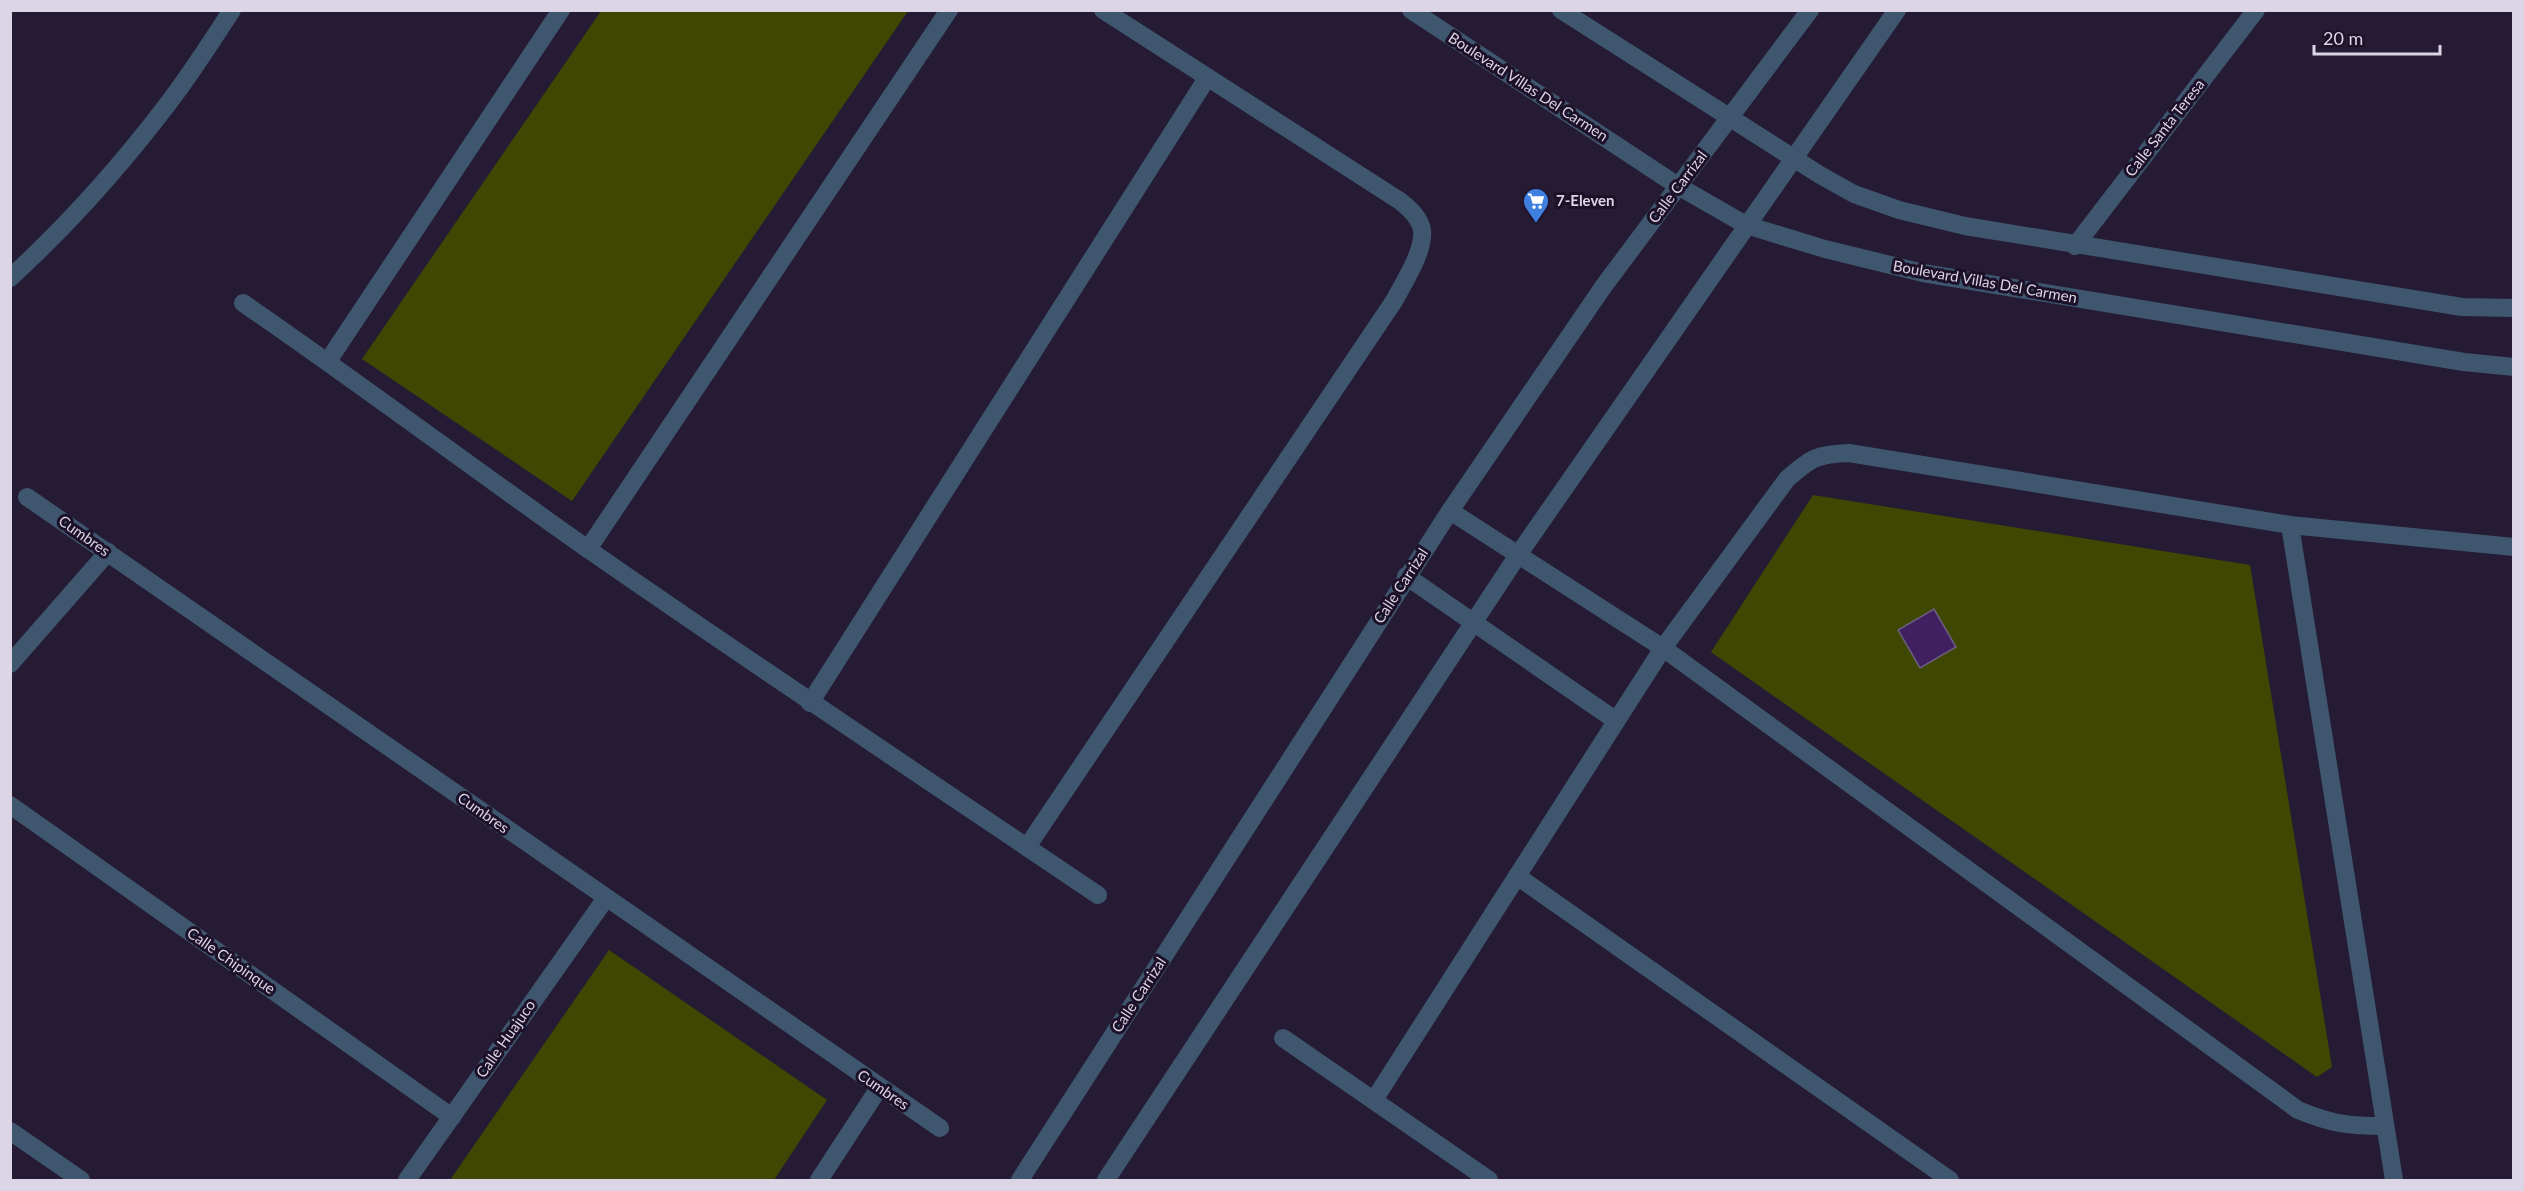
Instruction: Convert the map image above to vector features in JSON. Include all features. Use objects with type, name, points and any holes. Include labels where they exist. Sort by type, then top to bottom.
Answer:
[{"type":"street","points":[[10,278],[40,251],[81,207],[170,101],[232,10]]},
{"type":"street","points":[[328,361],[561,10]]},
{"type":"street","points":[[588,549],[949,10]]},
{"type":"street","points":[[1027,847],[1394,301],[1418,254],[1422,228],[1414,213],[1400,201],[1103,10]]},
{"type":"street","name":"Boulevard Villas Del Carmen","points":[[1411,10],[1678,186],[1746,225],[1826,249],[1923,273],[2464,362],[2514,367]]},
{"type":"street","points":[[1561,10],[1730,116],[1793,159],[1854,194],[1899,210],[1965,226],[2075,246],[2462,307],[2514,308]]},
{"type":"street","name":"Calle Carrizal","points":[[1020,1180],[1406,576],[1603,287],[1810,10]]},
{"type":"street","points":[[1106,1180],[1518,555],[1896,10]]},
{"type":"street","name":"Calle Santa Teresa","points":[[2075,246],[2256,10]]},
{"type":"street","points":[[810,703],[1207,78]]},
{"type":"street","points":[[243,303],[328,361],[588,549],[810,703],[1098,895]]},
{"type":"street","points":[[1374,1100],[1663,648],[1787,479],[1807,462],[1824,454],[1849,453],[2290,525],[2514,547]]},
{"type":"street","name":"Cumbres","points":[[27,497],[940,1128]]},
{"type":"street","points":[[1450,511],[1663,648],[2298,1110],[2328,1122],[2354,1126],[2385,1126]]},
{"type":"street","points":[[2290,525],[2394,1180]]},
{"type":"street","points":[[10,664],[108,552]]},
{"type":"street","points":[[1406,576],[1616,720]]},
{"type":"street","name":"Calle Chipinque","points":[[10,805],[452,1117]]},
{"type":"street","points":[[1516,876],[1950,1180]]},
{"type":"street","name":"Calle Huajuco","points":[[407,1180],[606,898]]},
{"type":"street","points":[[1283,1038],[1489,1180]]},
{"type":"street","points":[[819,1180],[879,1088]]},
{"type":"street","points":[[10,1131],[81,1180]]},
{"type":"green space","points":[[601,11],[908,11],[572,501],[362,359]]},
{"type":"green space","points":[[1813,495],[2250,565],[2332,1067],[2317,1077],[1711,652]]},
{"type":"green space","points":[[609,950],[827,1100],[774,1180],[450,1180]]},
{"type":"building","points":[[1934,609],[1956,647],[1920,668],[1898,630]]},
{"type":"place","name":"7-Eleven","points":[[1536,224]]}]
